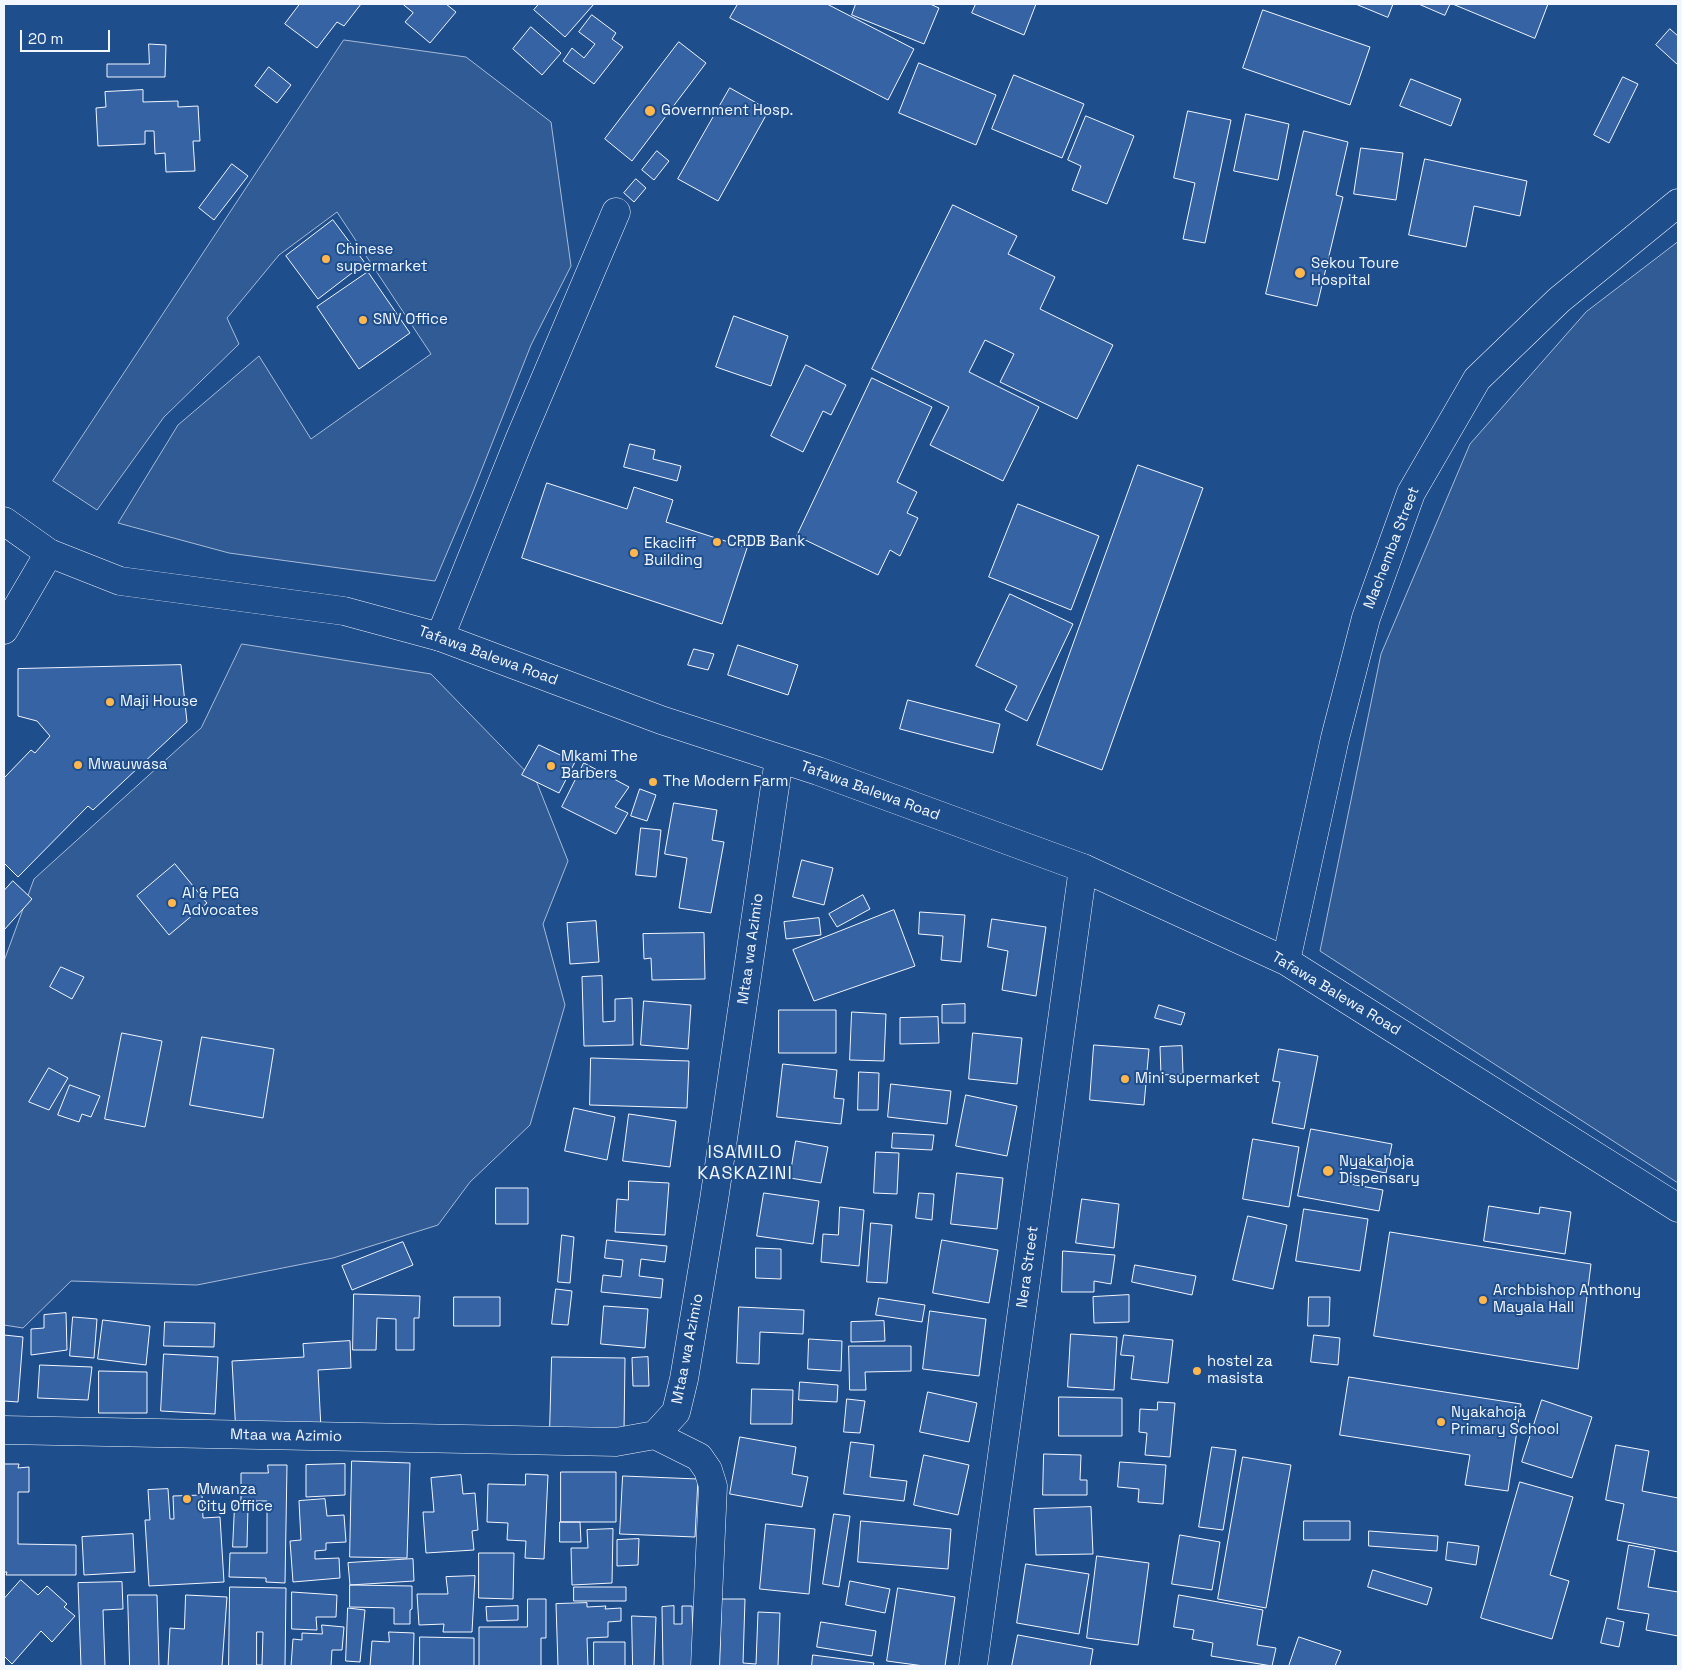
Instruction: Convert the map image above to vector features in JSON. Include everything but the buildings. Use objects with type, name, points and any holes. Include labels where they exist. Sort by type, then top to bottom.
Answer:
[{"type":"street","name":"Machemba Street","points":[[1286,961],[1335,738],[1366,618],[1411,493],[1476,379],[1559,300],[1678,203]]},
{"type":"street","points":[[440,637],[520,438],[616,212]]},
{"type":"street","name":"Tafawa Balewa Road","points":[[4,521],[49,553],[120,581],[344,611],[440,637],[661,720],[818,771],[1083,868],[1286,961],[1678,1208]]},
{"type":"street","points":[[4,630],[49,553]]},
{"type":"street","name":"Mtaa wa Azimio","points":[[4,1430],[616,1442],[656,1435],[676,1412],[684,1379],[714,1200],[779,759]]},
{"type":"street","name":"Nera Street","points":[[973,1666],[1083,868]]},
{"type":"street","points":[[656,1435],[699,1458],[708,1470],[712,1486],[705,1666]]},
{"type":"shaded area","points":[[344,40],[466,57],[551,122],[571,266],[531,345],[435,581],[229,553],[118,523],[178,425],[259,356],[311,439],[431,354],[337,212],[279,255],[227,318],[239,344],[164,417],[97,510],[53,481]]},
{"type":"shaded area","points":[[1678,242],[1678,1183],[1320,951],[1381,654],[1470,444],[1586,312]]},
{"type":"shaded area","points":[[242,644],[431,674],[537,783],[568,861],[543,924],[565,1005],[530,1125],[470,1182],[438,1225],[333,1258],[197,1285],[71,1281],[23,1328],[4,1325],[4,961],[34,879],[201,728]]},
{"type":"place","name":"Government Hosp.","points":[[650,111]]},
{"type":"place","name":"Chinese supermarket","points":[[326,259]]},
{"type":"place","name":"Sekou Toure Hospital","points":[[1300,273]]},
{"type":"place","name":"SNV Office","points":[[363,320]]},
{"type":"place","name":"CRDB Bank","points":[[717,542]]},
{"type":"place","name":"Ekacliff Building","points":[[634,553]]},
{"type":"place","name":"Maji House","points":[[110,702]]},
{"type":"place","name":"Mwauwasa","points":[[78,765]]},
{"type":"place","name":"Mkami The Barbers","points":[[551,766]]},
{"type":"place","name":"The Modern Farm","points":[[653,782]]},
{"type":"place","name":"AI & PEG Advocates","points":[[172,903]]},
{"type":"place","name":"Mini supermarket","points":[[1125,1079]]},
{"type":"place","name":"Nyakahoja Dispensary","points":[[1328,1171]]},
{"type":"place","name":"Archbishop Anthony Mayala Hall","points":[[1483,1300]]},
{"type":"place","name":"hostel za masista","points":[[1197,1371]]},
{"type":"place","name":"Nyakahoja Primary School","points":[[1441,1422]]},
{"type":"place","name":"Mwanza City Office","points":[[187,1499]]},
{"type":"district","name":"ISAMILO KASKAZINI","points":[[745,1163]]}]
